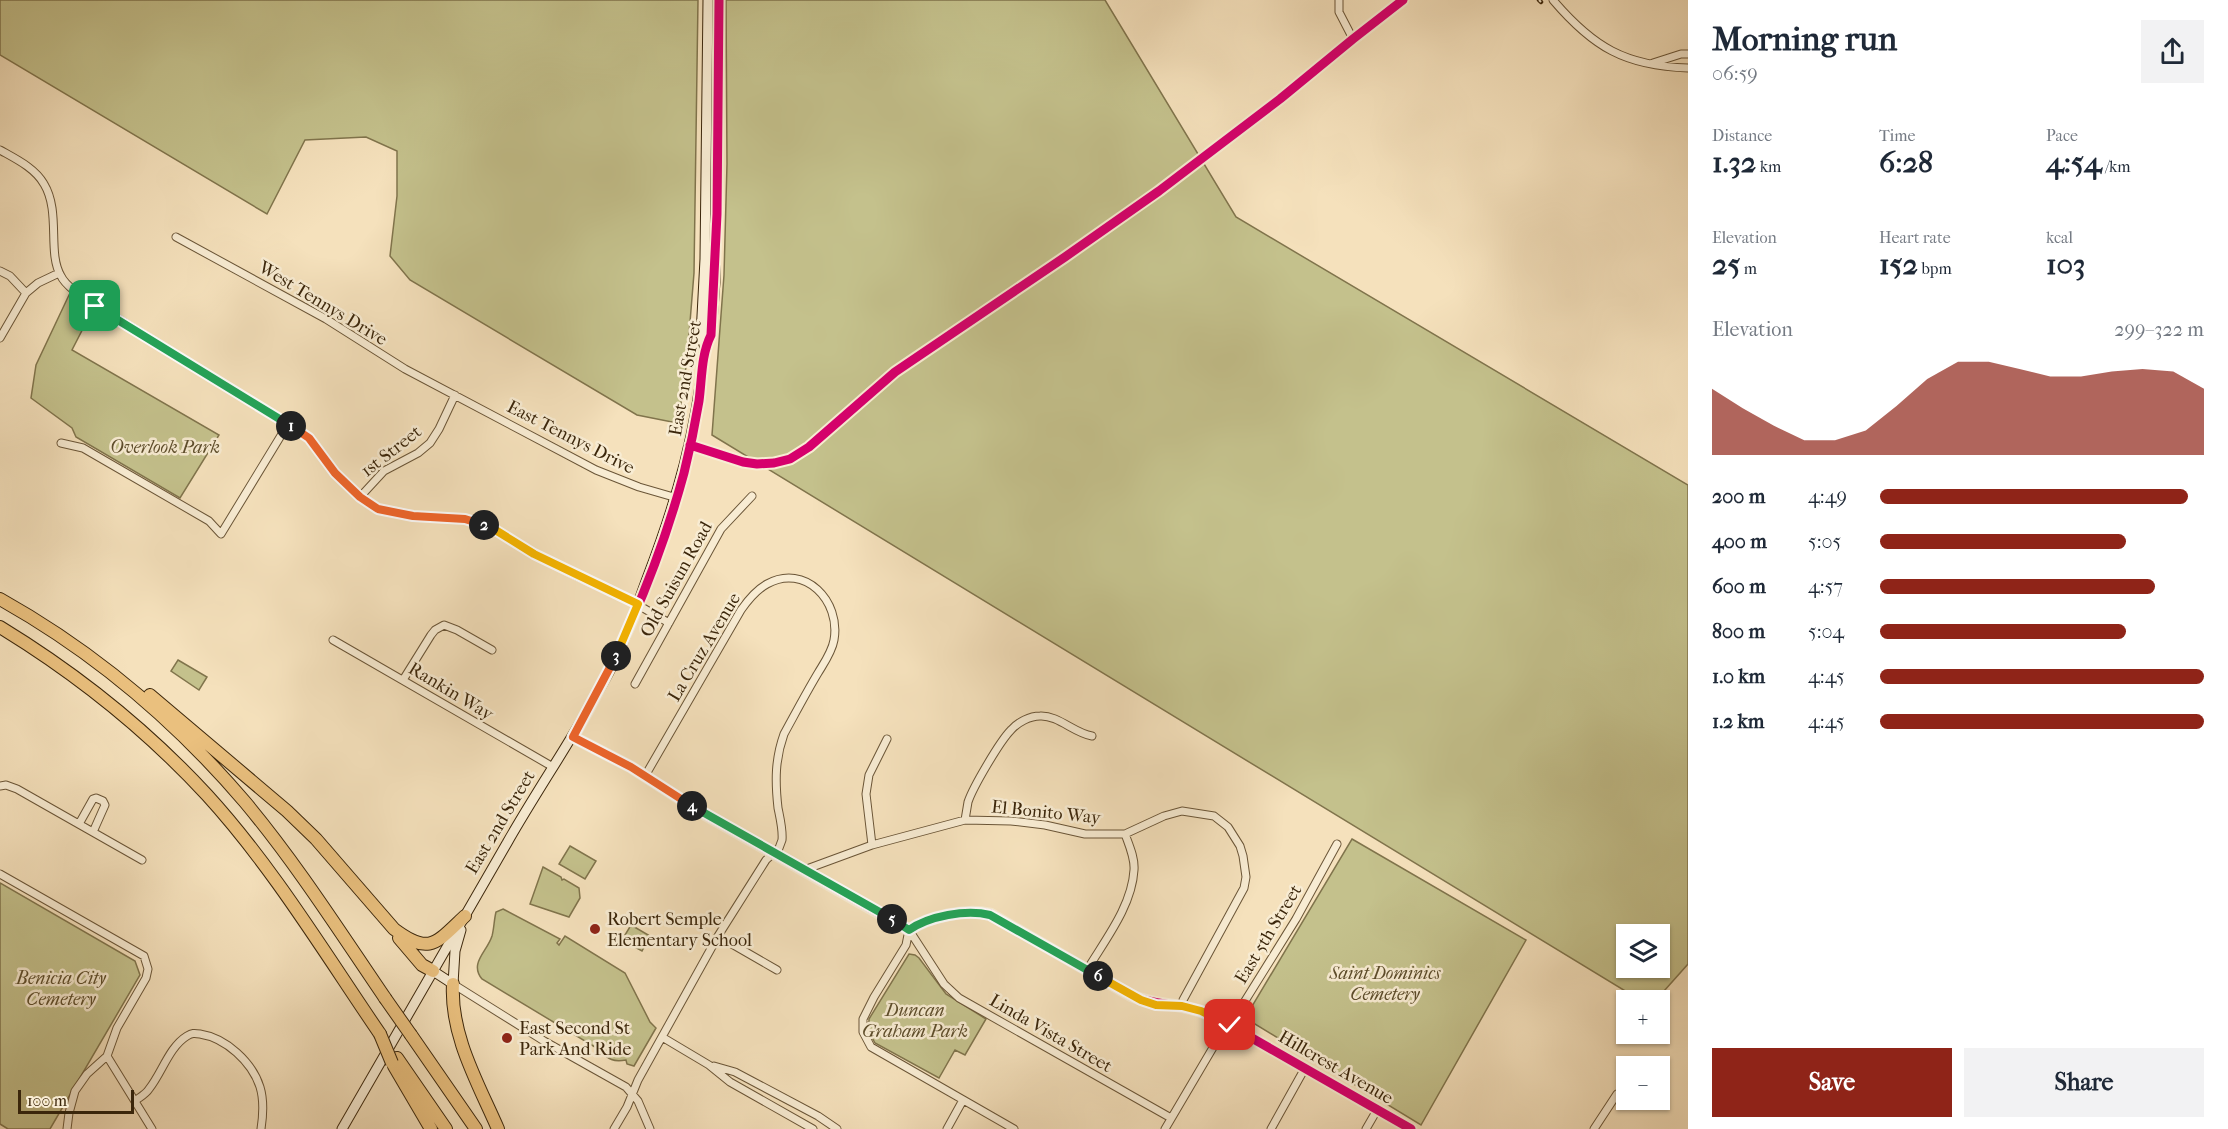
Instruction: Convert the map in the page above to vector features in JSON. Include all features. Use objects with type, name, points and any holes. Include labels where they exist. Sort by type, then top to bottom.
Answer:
[{"type":"highway","points":[[0,599],[122,673],[164,706],[287,811],[316,839],[394,929],[409,940],[418,944],[428,944],[443,936],[465,916]]},
{"type":"highway","points":[[0,627],[59,665],[116,708],[150,737],[208,796],[269,872],[380,1034],[431,1129]]},
{"type":"highway","points":[[84,651],[164,717],[245,802],[308,886],[476,1129]]},
{"type":"highway","points":[[394,929],[422,965],[433,971]]},
{"type":"highway","points":[[453,984],[453,1012],[457,1033],[498,1129]]},
{"type":"highway","points":[[394,1060],[446,1129]]},
{"type":"main road","name":"East 2nd Street","points":[[705,348],[701,335],[705,259],[708,0]]},
{"type":"main road","name":"East 2nd Street","points":[[342,1129],[465,916],[573,737],[610,669],[638,604],[676,498],[699,401],[705,348],[711,335],[715,282],[719,0]]},
{"type":"main road","points":[[433,971],[453,984],[455,951],[465,916]]},
{"type":"street","points":[[1339,0],[1339,12],[1353,39]]},
{"type":"street","points":[[690,445],[742,462],[774,463],[790,459],[809,447],[895,372],[1130,212],[1280,99],[1403,0]]},
{"type":"street","points":[[1553,0],[1575,26],[1613,52],[1649,64],[1688,68]]},
{"type":"street","points":[[1649,64],[1688,54]]},
{"type":"street","points":[[0,150],[31,168],[44,184],[52,206],[59,273],[77,293],[309,438],[335,473],[360,497],[378,509],[413,516],[465,519],[481,524],[561,568],[638,604],[669,622]]},
{"type":"street","name":"West Tennys Drive","points":[[177,237],[326,319],[377,353],[455,394]]},
{"type":"street","points":[[0,271],[9,276],[26,293]]},
{"type":"street","points":[[0,338],[26,293],[38,283],[59,273]]},
{"type":"street","name":"1st Street","points":[[360,497],[384,471],[418,453],[430,443],[455,394]]},
{"type":"street","name":"East Tennys Drive","points":[[455,394],[596,470],[639,487],[676,498]]},
{"type":"street","points":[[61,443],[83,447],[209,521],[221,534],[288,424]]},
{"type":"street","name":"Old Suisun Road","points":[[634,684],[721,528],[752,496]]},
{"type":"street","name":"La Cruz Avenue","points":[[645,776],[741,610],[754,593],[766,584],[779,579],[795,578],[809,583],[830,603],[835,632],[831,650],[784,734],[779,748],[776,775],[782,836],[778,848],[773,853]]},
{"type":"street","points":[[403,680],[431,635],[435,630],[444,626],[458,630],[492,650]]},
{"type":"street","name":"Rankin Way","points":[[333,640],[553,767]]},
{"type":"street","points":[[965,820],[969,800],[995,752],[1012,729],[1022,722],[1040,716],[1049,717],[1082,734],[1092,736]]},
{"type":"street","points":[[573,737],[645,776],[699,811],[909,930],[906,945],[874,996],[863,1019],[863,1032],[871,1047],[1014,1129]]},
{"type":"street","points":[[872,844],[866,794],[869,775],[887,740]]},
{"type":"street","points":[[0,786],[6,785],[16,789],[142,860]]},
{"type":"street","points":[[79,824],[93,799],[103,801],[105,805],[93,832]]},
{"type":"street","name":"El Bonito Way","points":[[804,870],[872,844],[965,820],[1011,821],[1045,825],[1085,834],[1125,834],[1182,811],[1214,816],[1228,827],[1240,846],[1246,877],[1244,888],[1183,1000],[1182,1006]]},
{"type":"street","points":[[1087,970],[1122,912],[1130,890],[1134,860],[1125,834]]},
{"type":"street","name":"East 5th Street","points":[[1165,1129],[1221,1034],[1230,1025],[1292,925],[1336,844]]},
{"type":"street","points":[[614,1129],[638,1080],[718,936],[766,860],[773,853]]},
{"type":"street","points":[[0,874],[144,956],[148,969],[146,978],[117,1029],[107,1056],[87,1074],[75,1091],[67,1129]]},
{"type":"street","name":"Hillcrest Avenue","points":[[909,930],[917,925],[959,913],[978,912],[1005,922],[1141,1000],[1156,1005],[1182,1006],[1201,1011],[1230,1025],[1411,1129]]},
{"type":"street","name":"Linda Vista Street","points":[[909,930],[944,984],[960,998],[1172,1118]]},
{"type":"street","points":[[718,936],[777,970]]},
{"type":"street","points":[[453,984],[544,1041],[626,1087],[638,1101],[650,1129]]},
{"type":"street","points":[[135,1101],[148,1091],[184,1037],[191,1033],[208,1035],[219,1038],[233,1049],[252,1071],[260,1088],[261,1129]]},
{"type":"street","points":[[662,1037],[709,1065],[730,1082],[813,1129]]},
{"type":"street","points":[[107,1056],[152,1129]]},
{"type":"street","points":[[709,1065],[735,1072],[818,1116],[837,1129]]},
{"type":"street","points":[[1271,1129],[1305,1068]]},
{"type":"street","points":[[1595,1126],[1616,1095]]},
{"type":"street","points":[[947,1129],[963,1100]]},
{"type":"street","points":[[1366,1129],[1377,1110]]},
{"type":"green space","points":[[0,0],[698,0],[694,273],[687,359],[679,418],[672,422],[637,415],[410,280],[390,256],[397,196],[397,151],[366,137],[305,140],[267,214],[0,55]]},
{"type":"green space","points":[[726,0],[1105,0],[1236,217],[1688,485],[1688,964],[1665,990],[1624,990],[712,435],[724,275],[727,164]]},
{"type":"green space","name":"Overlook Park","points":[[69,295],[92,311],[72,350],[219,435],[180,498],[76,437],[72,428],[31,398],[36,365]]},
{"type":"green space","points":[[178,660],[207,677],[199,690],[171,671]]},
{"type":"green space","name":"Saint Dominics Cemetery","points":[[1352,839],[1526,940],[1421,1125],[1245,1018]]},
{"type":"green space","points":[[570,846],[596,861],[585,879],[559,864]]},
{"type":"green space","points":[[543,867],[579,888],[580,898],[569,917],[530,904]]},
{"type":"green space","name":"Benicia City Cemetery","points":[[0,883],[135,961],[140,975],[50,1129],[8,1129],[0,1124]]},
{"type":"green space","points":[[503,909],[560,939],[557,943],[559,945],[565,936],[625,973],[650,1022],[656,1028],[634,1066],[627,1064],[626,1060],[609,1058],[600,1050],[482,979],[478,973],[478,963],[490,942],[496,912]]},
{"type":"green space","points":[[631,925],[650,936],[642,951],[622,940]]},
{"type":"green space","name":"Duncan Graham Park","points":[[909,954],[919,958],[946,994],[986,1019],[965,1055],[955,1050],[939,1078],[875,1043],[869,1032],[869,1019]]},
{"type":"cycle path","points":[[719,0],[717,214],[711,335],[704,359],[694,428],[684,473],[663,542],[637,609],[607,674],[573,737],[631,767],[699,811],[909,930],[937,917],[970,912],[990,914],[1132,996],[1193,1009],[1217,1018],[1411,1129]]},
{"type":"cycle path","points":[[690,445],[743,462],[757,464],[790,459],[809,447],[895,372],[1159,191],[1280,99],[1403,0]]},
{"type":"place","name":"Robert Semple Elementary School","points":[[595,929]]},
{"type":"place","name":"East Second St Park And Ride","points":[[507,1038]]},
{"type":"route","points":[[95,306],[309,438],[335,473],[360,497],[378,509],[413,516],[465,519],[481,524],[579,577],[638,604],[610,669],[573,737],[631,767],[699,811],[909,930],[917,925],[959,913],[978,912],[990,915],[1132,996],[1156,1005],[1182,1006],[1201,1011],[1230,1025]]}]
